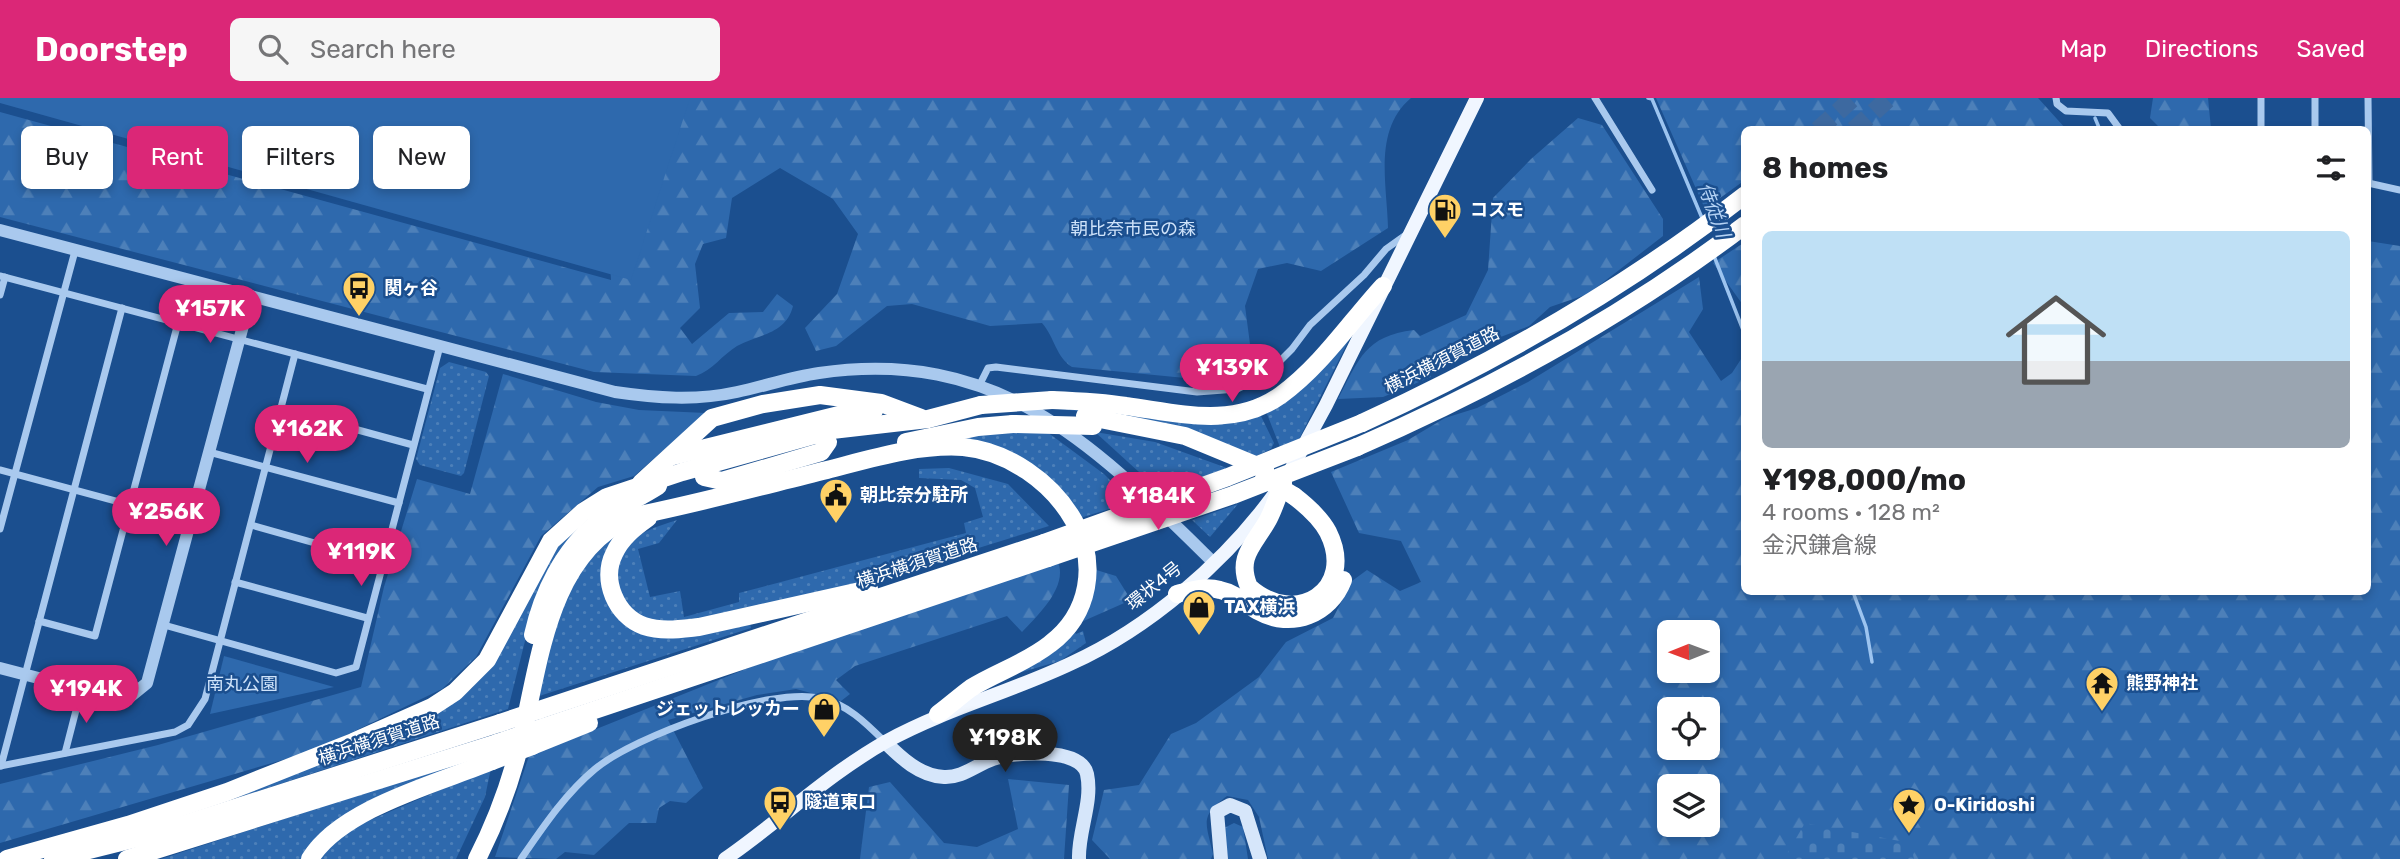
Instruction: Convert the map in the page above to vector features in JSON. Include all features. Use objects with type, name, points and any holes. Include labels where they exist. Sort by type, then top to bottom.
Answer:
[{"type":"highway","name":"横浜横須賀道路","points":[[127,859],[497,743],[534,738],[649,690],[752,659],[1046,550],[1362,423],[1490,361],[1635,275],[1741,198]]},
{"type":"highway","name":"横浜横須賀道路","points":[[53,859],[157,833],[1011,554],[1046,550],[1220,499],[1357,447],[1522,369],[1644,296],[1741,228]]},
{"type":"highway","points":[[639,486],[712,418],[740,410],[828,396],[881,403],[926,419],[981,405],[1052,400],[1104,403],[1203,417],[1253,410],[1269,403],[1303,376],[1383,286]]},
{"type":"highway","points":[[670,457],[699,449],[851,423],[904,411]]},
{"type":"highway","points":[[7,859],[128,825],[227,792],[432,707],[455,692],[487,660],[551,541],[583,512],[607,497],[639,486],[851,423],[926,419],[1089,421],[1183,445],[1265,474],[1325,511],[1343,541],[1343,579],[1329,604],[1317,613],[1288,619],[1260,612],[1221,590],[1206,588],[1177,594]]},
{"type":"highway","points":[[477,859],[491,832],[510,778],[548,622],[577,562],[604,534],[630,517],[693,502],[724,505],[839,476],[860,461],[900,443],[1010,419]]},
{"type":"highway","points":[[465,859],[493,797],[536,619],[557,570],[597,523],[678,474],[704,477],[828,442],[851,423]]},
{"type":"highway","points":[[676,506],[693,493],[820,462],[860,461],[955,447],[1004,458],[1026,470],[1060,501],[1083,538],[1087,555],[1086,593],[1069,626],[1052,643],[971,688],[938,715]]},
{"type":"highway","points":[[1292,489],[1328,532],[1334,560],[1333,574],[1319,596],[1309,603],[1288,607],[1275,604],[1249,587],[1243,564],[1250,543],[1292,489]]},
{"type":"highway","points":[[656,512],[621,542],[610,569],[612,590],[620,608],[641,625],[654,629],[698,627],[798,607],[1011,554]]},
{"type":"highway","points":[[310,859],[323,840],[354,820],[492,761],[534,738]]},
{"type":"main road","name":"環状4号","points":[[725,859],[827,779],[885,742],[938,715],[1074,663],[1125,633],[1177,594],[1261,513],[1292,489],[1303,451],[1477,98]]},
{"type":"main road","points":[[885,742],[910,765],[941,778],[961,775],[996,758],[1012,755],[1074,758],[1083,765],[1088,788],[1079,859]]},
{"type":"main road","points":[[1221,859],[1217,812],[1230,804],[1245,811],[1260,859]]},
{"type":"street","points":[[1595,98],[1652,190]]},
{"type":"street","points":[[2056,98],[2057,104],[2066,111],[2108,113],[2118,126]]},
{"type":"street","points":[[2261,98],[2262,126]]},
{"type":"street","points":[[2315,98],[2315,126]]},
{"type":"street","points":[[2368,98],[2368,126]]},
{"type":"street","points":[[2371,184],[2400,190]]},
{"type":"street","points":[[0,230],[581,385],[648,397],[724,394],[790,378],[852,370],[920,372],[979,386],[1028,407],[1080,438],[1213,562]]},
{"type":"street","points":[[979,386],[988,368],[1197,392],[1221,391],[1252,384],[1278,365],[1310,325],[1364,275],[1386,249],[1411,232]]},
{"type":"street","points":[[0,529],[75,251]]},
{"type":"street","points":[[0,295],[2,276],[427,389]]},
{"type":"street","points":[[0,668],[119,699],[139,691],[147,683],[251,296]]},
{"type":"street","points":[[122,308],[0,766],[175,732],[188,724],[205,699],[295,354]]},
{"type":"street","points":[[38,621],[95,636],[178,323]]},
{"type":"street","points":[[164,625],[336,673],[356,667],[440,346]]},
{"type":"street","points":[[281,409],[413,445]]},
{"type":"street","points":[[209,452],[398,503]]},
{"type":"street","points":[[0,470],[190,520]]},
{"type":"street","points":[[251,525],[382,562]]},
{"type":"street","points":[[235,582],[367,618]]},
{"type":"street","points":[[65,753],[81,691]]},
{"type":"street","points":[[521,859],[568,796],[596,769],[629,746],[671,729],[771,699],[795,696],[836,703],[851,712],[885,742]]},
{"type":"green space","points":[[0,98],[690,98],[631,280],[307,189],[359,189],[359,126],[242,126],[242,171],[228,167],[228,126],[127,126],[127,139],[113,135],[113,126],[82,126],[0,103]]},
{"type":"green space","name":"朝比奈市民の森","points":[[682,98],[1411,98],[1399,111],[1387,142],[1385,176],[1388,228],[1321,271],[1287,263],[1258,269],[1245,306],[1251,352],[1206,380],[1072,367],[1062,358],[1042,323],[990,326],[912,304],[887,306],[836,346],[816,351],[805,328],[837,294],[858,234],[833,199],[780,168],[732,198],[726,238],[703,244],[695,264],[700,308],[680,328],[692,344],[729,313],[763,312],[777,294],[793,306],[785,322],[771,332],[737,346],[696,376],[594,372],[0,217],[0,112],[51,126],[21,126],[21,189],[113,189],[113,143],[127,147],[127,189],[228,189],[228,175],[242,179],[242,189],[280,189],[611,280],[610,263]]},
{"type":"green space","points":[[1656,98],[2038,98],[2063,126],[1741,126],[1741,183],[1705,209]]},
{"type":"green space","points":[[2153,98],[2208,98],[2211,126],[2158,126],[2150,118]]},
{"type":"green space","points":[[1578,118],[1602,125],[1663,219],[1663,236],[1588,294],[1550,307],[1529,326],[1477,346],[1431,372],[1431,377],[1383,397],[1338,399],[1358,361],[1374,344],[1398,333],[1414,330],[1420,336],[1466,315],[1488,270],[1493,198],[1531,159]]},
{"type":"green space","points":[[2371,241],[2400,246],[2400,859],[1268,859],[1259,817],[1248,800],[1227,796],[1208,815],[1207,827],[1213,854],[1211,859],[1110,859],[1092,840],[1104,790],[1139,785],[1171,734],[1196,723],[1259,677],[1286,642],[1333,618],[1352,581],[1367,570],[1400,591],[1421,582],[1401,541],[1359,533],[1331,472],[1408,440],[1445,418],[1477,408],[1528,382],[1699,277],[1703,309],[1689,332],[1721,381],[1732,373],[1741,359],[1741,595],[2371,595]]},
{"type":"green space","points":[[1741,245],[1741,302],[1713,263]]},
{"type":"green space","points":[[1360,318],[1299,439],[1280,447],[1265,409]]},
{"type":"green space","points":[[449,362],[486,372],[489,376],[461,476],[420,465],[416,459],[440,368]]},
{"type":"green space","points":[[503,374],[596,402],[639,410],[706,413],[634,476],[598,487],[541,536],[476,657],[442,689],[313,751],[0,843],[0,784],[158,745],[361,687],[384,587],[417,479],[470,494]]},
{"type":"green space","points":[[1056,405],[1259,412],[1274,443],[1271,449],[1252,458],[1120,415],[1058,409]]},
{"type":"green space","points":[[1043,429],[1104,474],[1132,502],[1080,518],[1023,461],[919,443],[976,433]]},
{"type":"green space","points":[[1095,432],[1155,442],[1227,468],[1161,492]]},
{"type":"green space","points":[[949,468],[1008,484],[1049,526],[843,590],[672,624],[653,622],[640,616],[625,600],[621,590],[618,569],[625,549],[635,538],[648,530],[677,520],[659,543],[638,549],[650,597],[680,591],[684,617],[739,602],[739,593],[966,533],[964,523],[983,517],[975,488],[961,480],[919,478],[919,469]]},
{"type":"green space","points":[[608,504],[532,613],[508,709],[237,798],[236,795],[383,738],[445,707],[472,688],[501,650],[550,554],[579,522]]},
{"type":"green space","points":[[1238,504],[1210,537],[1192,520]]},
{"type":"green space","points":[[621,529],[603,562],[628,625],[750,623],[751,628],[533,698],[572,577]]},
{"type":"green space","points":[[1058,562],[1059,581],[1055,591],[1022,632],[1007,616],[855,666],[836,680],[850,694],[841,701],[796,689],[757,695],[668,720],[703,788],[686,803],[670,801],[659,808],[656,823],[629,823],[594,855],[565,852],[556,859],[495,857],[529,756],[793,650]]},
{"type":"green space","points":[[1093,569],[1116,576],[1131,600],[1079,623]]},
{"type":"green space","points":[[1073,629],[1076,634],[1083,631],[1086,643],[1060,661],[1012,675]]},
{"type":"green space","name":"南丸公園","points":[[224,656],[334,687],[210,714]]},
{"type":"green space","points":[[483,754],[329,826],[307,847],[301,859],[161,859]]},
{"type":"green space","points":[[491,768],[485,797],[456,859],[317,859],[352,828]]},
{"type":"green space","points":[[1008,779],[1069,785],[1064,859],[860,859],[869,787],[890,782],[944,843],[977,847],[1018,829]]},
{"type":"green space","points":[[1234,823],[1243,827],[1248,859],[1228,859],[1224,828]]},
{"type":"green space","points":[[1805,823],[1910,843],[1914,859],[1784,859]]},
{"type":"waterway","name":"侍従川","points":[[1648,98],[1652,99],[1702,218]]},
{"type":"waterway","points":[[2095,118],[2098,126]]},
{"type":"waterway","name":"侍従川","points":[[1714,256],[1741,325]]},
{"type":"waterway","name":"侍従川","points":[[1854,595],[1866,627],[1872,662]]},
{"type":"tunnel","points":[[1822,126],[1853,98]]},
{"type":"tunnel","points":[[1858,126],[1889,98]]},
{"type":"place","name":"コスモ","points":[[1445,240]]},
{"type":"place","name":"関ヶ谷","points":[[359,318]]},
{"type":"place","name":"朝比奈分駐所","points":[[836,525]]},
{"type":"place","name":"TAX横浜","points":[[1199,637]]},
{"type":"place","name":"熊野神社","points":[[2102,713]]},
{"type":"place","name":"ジェットレッカー","points":[[824,739]]},
{"type":"place","name":"隧道東口","points":[[780,832]]},
{"type":"place","name":"O-Kiridoshi","points":[[1909,835]]}]
